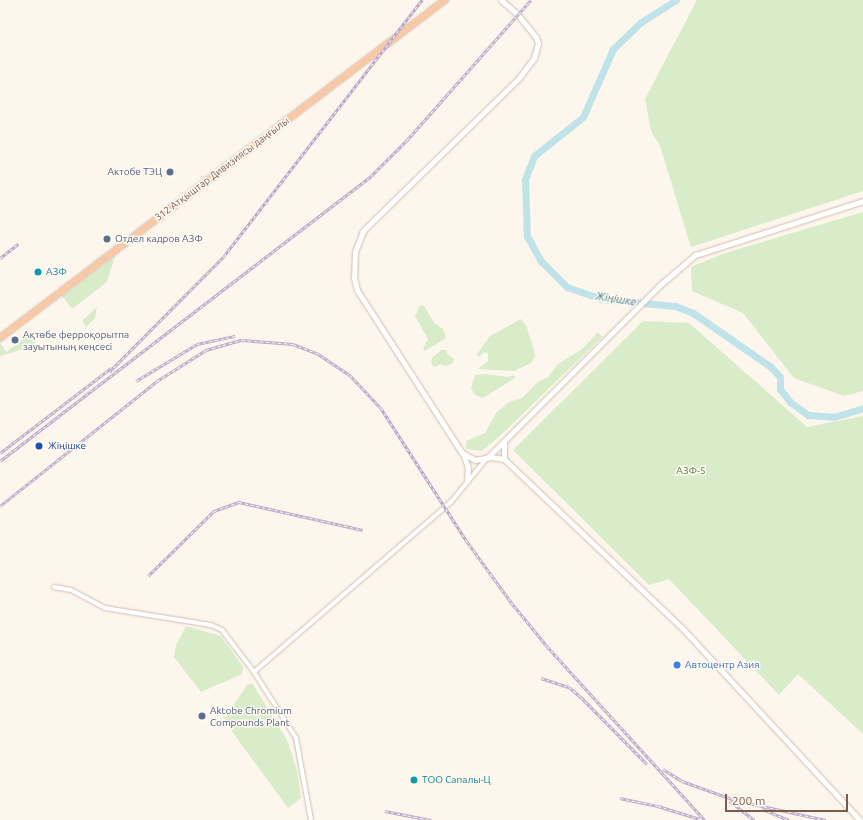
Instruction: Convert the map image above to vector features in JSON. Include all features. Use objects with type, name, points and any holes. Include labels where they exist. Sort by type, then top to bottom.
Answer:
[{"type":"highway","name":"312 Атқыштар Дивизиясы даңғылы","points":[[0,338],[445,0]]},
{"type":"street","points":[[467,481],[468,468],[462,454],[374,319],[357,290],[353,265],[358,240],[363,231],[519,78],[534,58],[538,43],[536,37],[518,15],[501,0]]},
{"type":"street","points":[[254,672],[451,502],[487,458],[608,336],[660,285],[701,252],[863,201]]},
{"type":"street","points":[[504,441],[504,460]]},
{"type":"street","points":[[462,454],[472,460],[487,458],[504,460],[683,630],[860,820]]},
{"type":"street","points":[[54,587],[71,590],[105,608],[216,627],[254,672],[296,738],[312,820]]},
{"type":"green space","points":[[697,0],[863,0],[863,191],[691,247],[660,146],[651,131],[645,99]]},
{"type":"green space","points":[[863,212],[863,391],[844,396],[794,378],[743,313],[692,291],[691,267],[722,254]]},
{"type":"green space","points":[[115,256],[107,282],[72,309],[62,296]]},
{"type":"green space","points":[[420,305],[424,306],[435,324],[443,329],[446,338],[425,351],[423,349],[428,339],[415,316]]},
{"type":"green space","points":[[97,307],[95,318],[86,327],[82,321]]},
{"type":"green space","points":[[521,319],[526,325],[534,350],[535,356],[531,363],[514,371],[478,369],[488,361],[488,354],[485,352],[478,357],[477,354],[490,336]]},
{"type":"green space","name":"АЗФ-5","points":[[643,321],[689,323],[807,427],[863,416],[863,734],[798,674],[779,695],[669,579],[649,585],[513,450]]},
{"type":"green space","points":[[27,332],[37,345],[0,356],[0,342],[6,352],[27,336]]},
{"type":"green space","points":[[598,332],[602,337],[502,434],[482,451],[466,449],[466,441],[485,433],[496,413],[509,402],[522,398],[539,381],[548,377],[558,364],[582,349]]},
{"type":"green space","points":[[441,350],[447,350],[447,354],[454,359],[452,364],[445,366],[441,364],[434,367],[431,364],[432,358]]},
{"type":"green space","points":[[486,374],[508,377],[515,375],[515,378],[483,398],[475,395],[471,388],[475,375]]},
{"type":"green space","points":[[186,626],[221,636],[243,667],[242,674],[201,692],[174,657],[176,645]]},
{"type":"green space","points":[[252,683],[287,740],[297,770],[301,798],[288,808],[224,719],[247,685]]},
{"type":"waterway","name":"Жіңішке","points":[[676,0],[641,22],[613,49],[583,117],[534,156],[525,180],[527,236],[541,261],[567,287],[601,299],[675,306],[693,313],[771,367],[780,377],[780,389],[790,402],[808,415],[834,417],[863,408]]},
{"type":"railway","points":[[109,372],[224,256],[422,0]]},
{"type":"railway","points":[[0,461],[371,176],[407,140],[531,0]]},
{"type":"railway","points":[[0,258],[18,244]]},
{"type":"railway","points":[[136,381],[197,344],[235,336]]},
{"type":"railway","points":[[0,506],[157,381],[206,350],[242,340],[293,344],[317,353],[350,375],[381,408],[466,540],[511,602],[547,646],[705,820]]},
{"type":"railway","points":[[0,453],[111,368]]},
{"type":"railway","points":[[148,576],[214,511],[239,502],[363,530]]},
{"type":"railway","points":[[541,678],[569,687],[581,697],[647,764]]},
{"type":"railway","points":[[663,769],[682,781],[735,800],[826,820]]},
{"type":"railway","points":[[620,798],[658,806],[700,819]]},
{"type":"railway","points":[[730,801],[754,820]]},
{"type":"railway","points":[[762,809],[789,820]]},
{"type":"railway","points":[[385,811],[431,820]]},
{"type":"place","name":"Актобе ТЭЦ","points":[[170,172]]},
{"type":"place","name":"Отдел кадров АЗФ","points":[[107,239]]},
{"type":"place","name":"АЗФ","points":[[38,272]]},
{"type":"place","name":"Ақтөбе ферроқорытпа зауытының кеңсесі","points":[[15,340]]},
{"type":"place","name":"Жіңішке","points":[[39,446]]},
{"type":"place","name":"Автоцентр Азия","points":[[677,665]]},
{"type":"place","name":"Aktobe Chromium Compounds Plant","points":[[202,716]]},
{"type":"place","name":"ТОО Сапалы-Ц","points":[[414,780]]}]
